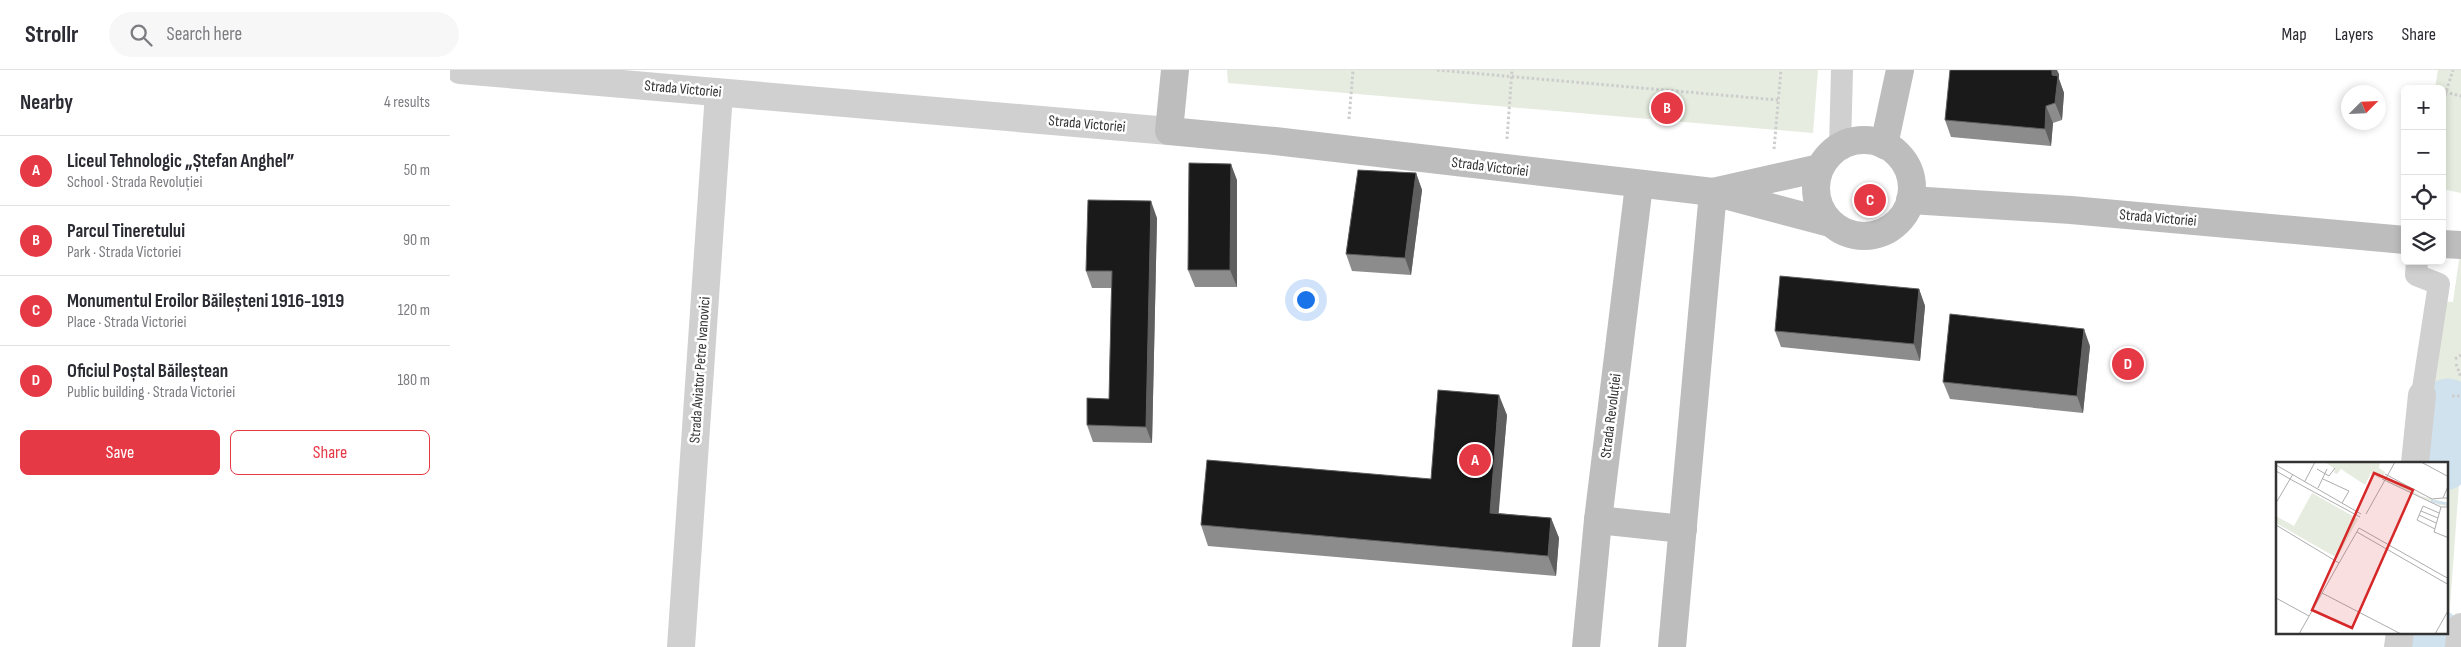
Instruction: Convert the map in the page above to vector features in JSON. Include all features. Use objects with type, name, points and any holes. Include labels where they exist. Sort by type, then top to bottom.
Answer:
[{"type":"main road","points":[[1169,131],[1175,70]]},
{"type":"main road","points":[[1884,145],[1900,70]]},
{"type":"main road","name":"Strada Victoriei","points":[[1169,131],[1347,149],[1638,185],[1713,192],[1830,223]]},
{"type":"main road","points":[[1854,141],[1869,141],[1884,145],[1899,156],[1908,171],[1911,185],[1910,200],[1905,213],[1896,224],[1884,232],[1870,236],[1856,236],[1842,231],[1830,223],[1823,214],[1816,191],[1820,168],[1828,156],[1840,147],[1854,141]]},
{"type":"main road","name":"Strada Victoriei","points":[[1713,192],[1820,168]]},
{"type":"main road","name":"Strada Revoluției","points":[[1586,647],[1598,520],[1638,185]]},
{"type":"main road","points":[[1672,647],[1713,192]]},
{"type":"main road","name":"Strada Victoriei","points":[[1910,200],[2071,210],[2401,240]]},
{"type":"main road","points":[[2446,244],[2461,245]]},
{"type":"main road","points":[[1598,520],[1683,529]]},
{"type":"street","name":"Strada Victoriei","points":[[460,70],[1169,131]]},
{"type":"street","points":[[1840,147],[1842,70]]},
{"type":"street","name":"Strada Aviator Petre Ivanovici","points":[[680,647],[719,93]]},
{"type":"street","points":[[2415,462],[2422,395],[2439,284],[2416,275],[2417,265]]},
{"type":"street","points":[[2459,647],[2461,627]]},
{"type":"street","points":[[2398,647],[2400,634]]},
{"type":"path","points":[[1347,149],[1353,70]]},
{"type":"path","points":[[1437,70],[1778,100]]},
{"type":"path","points":[[1505,169],[1512,70]]},
{"type":"path","points":[[1771,180],[1781,70]]},
{"type":"path","points":[[2446,90],[2454,70]]},
{"type":"path","points":[[2446,92],[2461,96]]},
{"type":"shaded area","points":[[1227,70],[1818,70],[1813,133],[1228,83]]},
{"type":"shaded area","points":[[2438,70],[2461,70],[2461,193],[2446,190],[2446,85],[2436,85]]},
{"type":"shaded area","points":[[2461,246],[2461,457],[2448,633],[2448,462],[2436,462],[2443,399],[2414,396],[2426,300],[2453,302]]},
{"type":"shaded area","points":[[2419,634],[2448,634],[2447,647],[2418,647]]},
{"type":"building","points":[[1950,70],[2052,70],[2052,75],[2058,76],[2055,103],[2046,106],[2045,129],[1945,120]]},
{"type":"building","points":[[1189,163],[1231,164],[1230,270],[1188,270]]},
{"type":"building","points":[[1358,170],[1416,173],[1405,258],[1346,254]]},
{"type":"building","points":[[1088,200],[1151,201],[1146,427],[1087,425],[1087,398],[1109,399],[1112,271],[1086,271]]},
{"type":"building","points":[[1780,276],[1919,289],[1914,344],[1775,331]]},
{"type":"building","points":[[1950,314],[2084,329],[2077,396],[1943,382]]},
{"type":"building","points":[[1438,390],[1499,395],[1490,513],[1551,518],[1548,556],[1201,525],[1207,460],[1431,479]]},
{"type":"waterway","points":[[2444,462],[2448,406]]},
{"type":"waterway","points":[[2431,647],[2432,634]]},
{"type":"place","name":"Parcul Tineretului","points":[[1667,108]]},
{"type":"place","name":"Monumentul Eroilor Băileșteni 1916-1919","points":[[1870,200]]},
{"type":"place","name":"Oficiul Poștal Băileștean","points":[[2128,364]]},
{"type":"place","name":"Liceul Tehnologic „Ștefan Anghel”","points":[[1475,460]]}]
